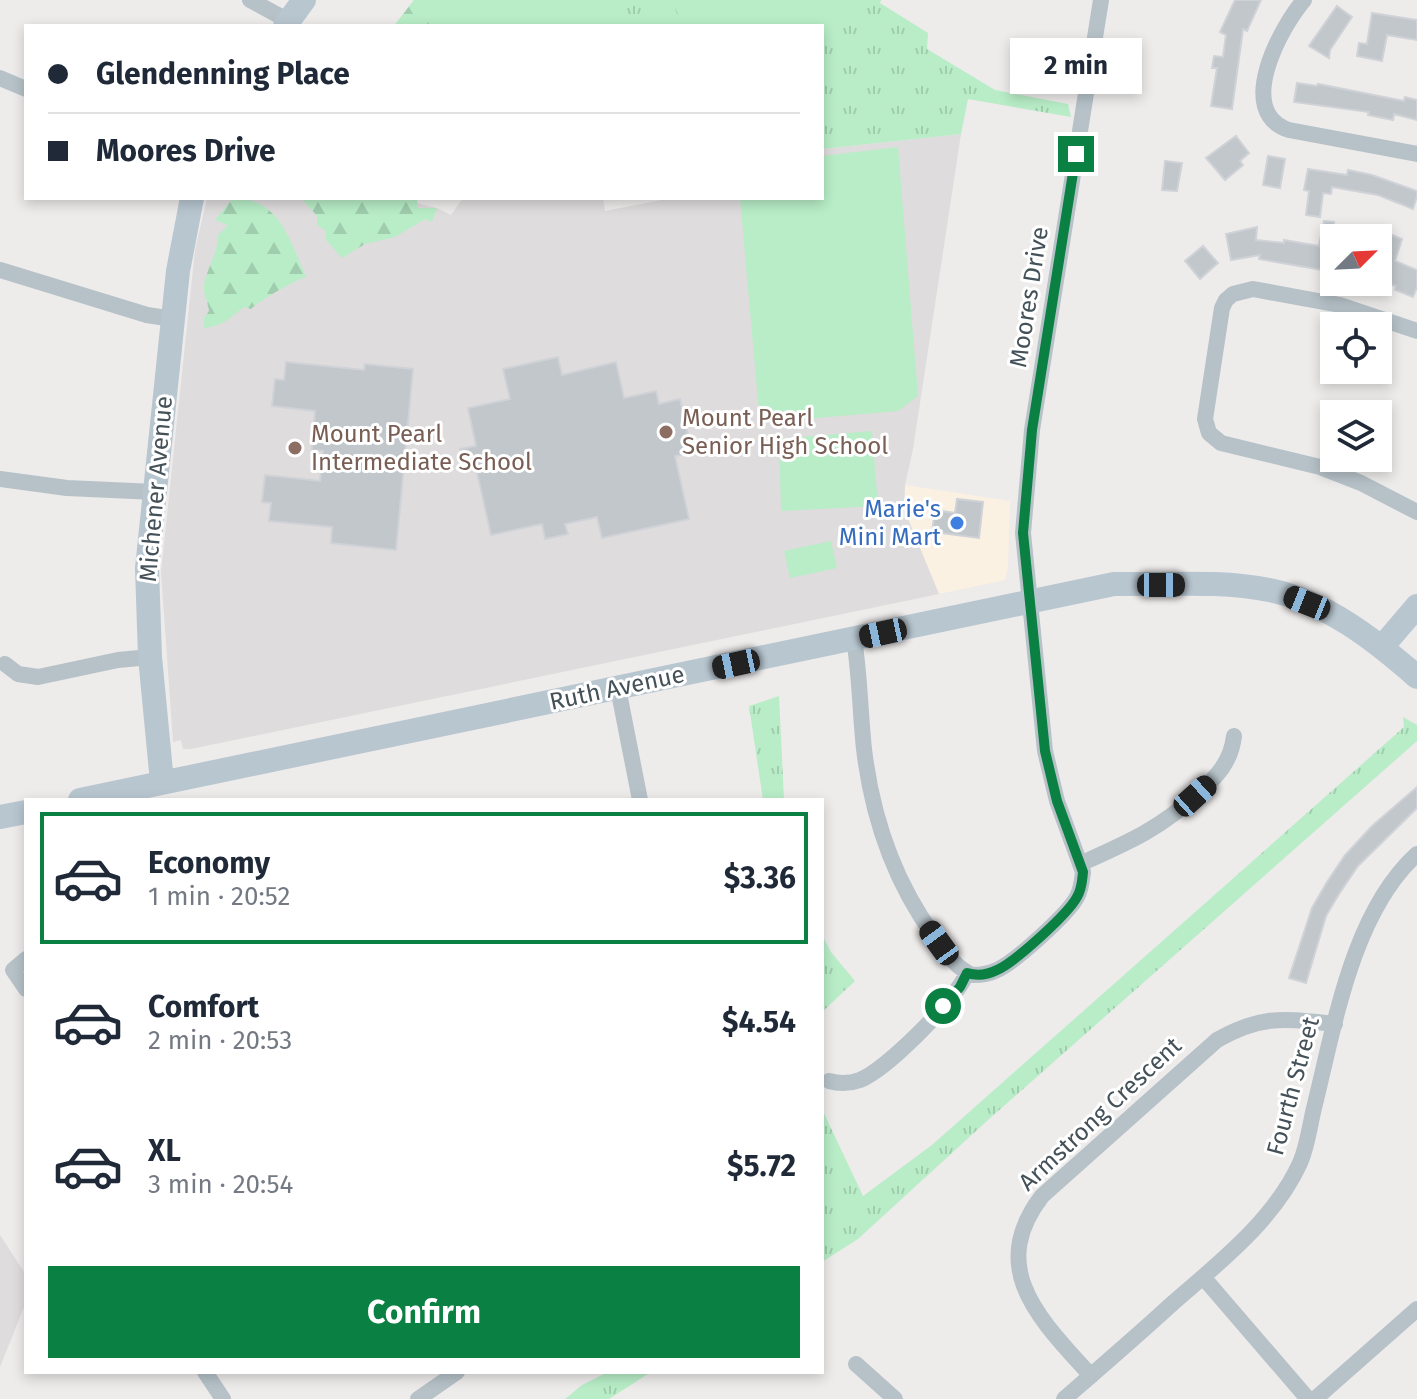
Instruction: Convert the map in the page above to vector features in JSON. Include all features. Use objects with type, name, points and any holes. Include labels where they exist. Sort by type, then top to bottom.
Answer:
[{"type":"main road","points":[[287,23],[304,0]]},
{"type":"main road","name":"Michener Avenue","points":[[164,791],[146,583],[181,246],[192,200]]},
{"type":"main road","name":"Ruth Avenue","points":[[99,798],[164,791],[618,688],[1114,584],[1228,586],[1269,590],[1326,611],[1382,647],[1417,677]]},
{"type":"main road","points":[[1382,647],[1417,606]]},
{"type":"main road","points":[[0,817],[24,812]]},
{"type":"street","points":[[250,0],[287,23]]},
{"type":"street","name":"Moores Drive","points":[[1080,864],[1057,801],[1045,751],[1023,545],[1026,479],[1101,0]]},
{"type":"street","points":[[1304,0],[1285,27],[1266,72],[1263,98],[1269,115],[1289,130],[1417,154]]},
{"type":"street","points":[[0,78],[24,88]]},
{"type":"street","points":[[0,270],[147,315],[173,319]]},
{"type":"street","points":[[1417,331],[1324,302],[1253,289],[1238,291],[1226,300],[1222,308],[1205,419],[1209,433],[1221,443],[1320,467],[1361,483],[1417,512]]},
{"type":"street","points":[[0,479],[67,488],[155,492]]},
{"type":"street","points":[[854,639],[867,770],[882,833],[900,877],[921,916],[939,943],[967,973],[980,975],[1002,968],[1057,920],[1080,890],[1083,872],[1080,864],[1145,834],[1174,816],[1225,767],[1234,736]]},
{"type":"street","points":[[5,664],[18,674],[38,677],[118,660],[150,657]]},
{"type":"street","points":[[618,688],[640,798]]},
{"type":"street","name":"Fourth Street","points":[[1064,1399],[1203,1277],[1260,1222],[1283,1194],[1301,1161],[1354,953],[1406,864],[1417,854]]},
{"type":"street","points":[[13,968],[24,986]]},
{"type":"street","points":[[829,1081],[845,1083],[870,1075],[929,1021],[955,993],[967,973]]},
{"type":"street","name":"Armstrong Crescent","points":[[1091,1376],[1037,1316],[1026,1295],[1020,1274],[1019,1249],[1025,1222],[1032,1209],[1042,1196],[1217,1040],[1238,1028],[1280,1018],[1335,1024]]},
{"type":"street","points":[[1203,1277],[1308,1399]]},
{"type":"street","points":[[1315,1399],[1417,1309]]},
{"type":"street","points":[[856,1364],[895,1399]]},
{"type":"street","points":[[206,1374],[223,1399]]},
{"type":"street","points":[[418,1399],[454,1374]]},
{"type":"shaded area","name":"Mount Pearl Senior High School","points":[[961,134],[905,485],[904,509],[939,594],[191,749],[183,749],[181,740],[173,742],[161,572],[195,250],[207,200],[404,200],[451,215],[462,200],[603,200],[605,211],[662,200],[824,200],[824,149]]},
{"type":"shaded area","points":[[905,485],[1010,501],[1005,580],[939,594],[904,509]]},
{"type":"shaded area","points":[[0,1235],[24,1272],[24,1307],[0,1367]]},
{"type":"green space","points":[[414,0],[881,0],[880,3],[928,33],[927,49],[995,90],[1068,104],[1071,117],[968,99],[961,134],[824,149],[824,24],[396,24]]},
{"type":"green space","points":[[414,0],[446,0],[428,24],[396,24]]},
{"type":"green space","points":[[446,0],[610,0],[592,24],[428,24]]},
{"type":"green space","points":[[671,0],[859,0],[861,5],[822,24],[683,24]]},
{"type":"green space","points":[[898,147],[918,396],[898,411],[760,423],[740,200],[824,200],[824,156]]},
{"type":"green space","points":[[231,200],[249,200],[262,205],[281,224],[306,277],[277,291],[251,309],[244,307],[222,323],[204,328],[204,318],[209,311],[204,292],[205,279],[218,235],[228,225],[215,220]]},
{"type":"green space","points":[[303,200],[417,200],[418,208],[437,208],[432,222],[425,219],[395,237],[365,244],[342,258],[326,240],[326,231],[317,225],[317,216]]},
{"type":"green space","points":[[872,431],[878,506],[781,511],[779,439]]},
{"type":"green space","points":[[831,541],[837,568],[790,578],[784,551]]},
{"type":"green space","points":[[779,696],[784,798],[763,798],[749,706]]},
{"type":"green space","points":[[1403,717],[1417,725],[1417,741],[858,1239],[824,1261],[824,1113],[863,1196],[932,1145],[1404,727]]},
{"type":"green space","points":[[824,939],[831,952],[855,981],[824,1010]]},
{"type":"green space","points":[[604,1374],[648,1374],[609,1399],[565,1399],[582,1385]]},
{"type":"building","points":[[1235,0],[1261,0],[1247,31],[1243,29],[1232,109],[1211,106],[1217,68],[1212,68],[1214,56],[1223,57],[1226,35],[1220,32]]},
{"type":"building","points":[[1337,6],[1352,17],[1330,50],[1329,58],[1309,46]]},
{"type":"building","points":[[1372,13],[1417,20],[1417,40],[1387,35],[1382,61],[1357,56],[1359,43],[1367,44]]},
{"type":"building","points":[[1297,83],[1318,84],[1404,101],[1405,97],[1417,100],[1417,120],[1394,114],[1393,120],[1368,115],[1369,112],[1294,102]]},
{"type":"building","points":[[1236,136],[1249,153],[1240,161],[1243,165],[1225,180],[1206,158]]},
{"type":"building","points":[[1268,156],[1285,159],[1280,188],[1263,185]]},
{"type":"building","points":[[1165,161],[1182,163],[1177,191],[1162,190]]},
{"type":"building","points":[[1308,169],[1347,175],[1348,170],[1417,191],[1413,209],[1378,195],[1332,187],[1331,194],[1323,193],[1320,217],[1306,215],[1309,191],[1304,190]]},
{"type":"building","points":[[1257,227],[1256,240],[1284,243],[1284,240],[1319,246],[1320,241],[1320,270],[1259,259],[1260,255],[1231,260],[1226,234]]},
{"type":"building","points":[[1392,235],[1402,239],[1395,261],[1417,270],[1417,287],[1413,297],[1395,290],[1396,286],[1392,285]]},
{"type":"building","points":[[1203,246],[1218,263],[1200,279],[1185,261]]},
{"type":"building","name":"Mount Pearl Senior High School","points":[[558,357],[562,375],[616,362],[624,398],[656,391],[659,404],[680,399],[692,453],[675,456],[689,519],[602,538],[597,517],[565,524],[568,534],[545,539],[542,524],[491,535],[476,468],[465,470],[460,449],[476,446],[468,408],[510,399],[503,369]]},
{"type":"building","points":[[286,362],[364,370],[365,364],[413,369],[396,550],[331,543],[332,527],[269,521],[271,503],[262,502],[265,475],[320,481],[323,451],[312,450],[315,411],[272,406],[275,379],[284,380]]},
{"type":"building","name":"Marie's Mini Mart","points":[[957,499],[983,502],[979,538],[932,532],[935,510],[955,513]]},
{"type":"building","points":[[1417,787],[1417,808],[1358,866],[1326,916],[1306,983],[1289,978],[1312,908],[1345,855],[1372,826]]},
{"type":"place","name":"Mount Pearl Senior High School","points":[[666,432]]},
{"type":"place","name":"Mount Pearl Intermediate School","points":[[295,448]]},
{"type":"place","name":"Marie's Mini Mart","points":[[957,523]]},
{"type":"route","points":[[943,1006],[960,987],[967,973],[980,975],[994,972],[1009,963],[1057,920],[1077,897],[1082,881],[1083,872],[1057,801],[1045,751],[1023,545],[1032,430],[1076,154]]}]
